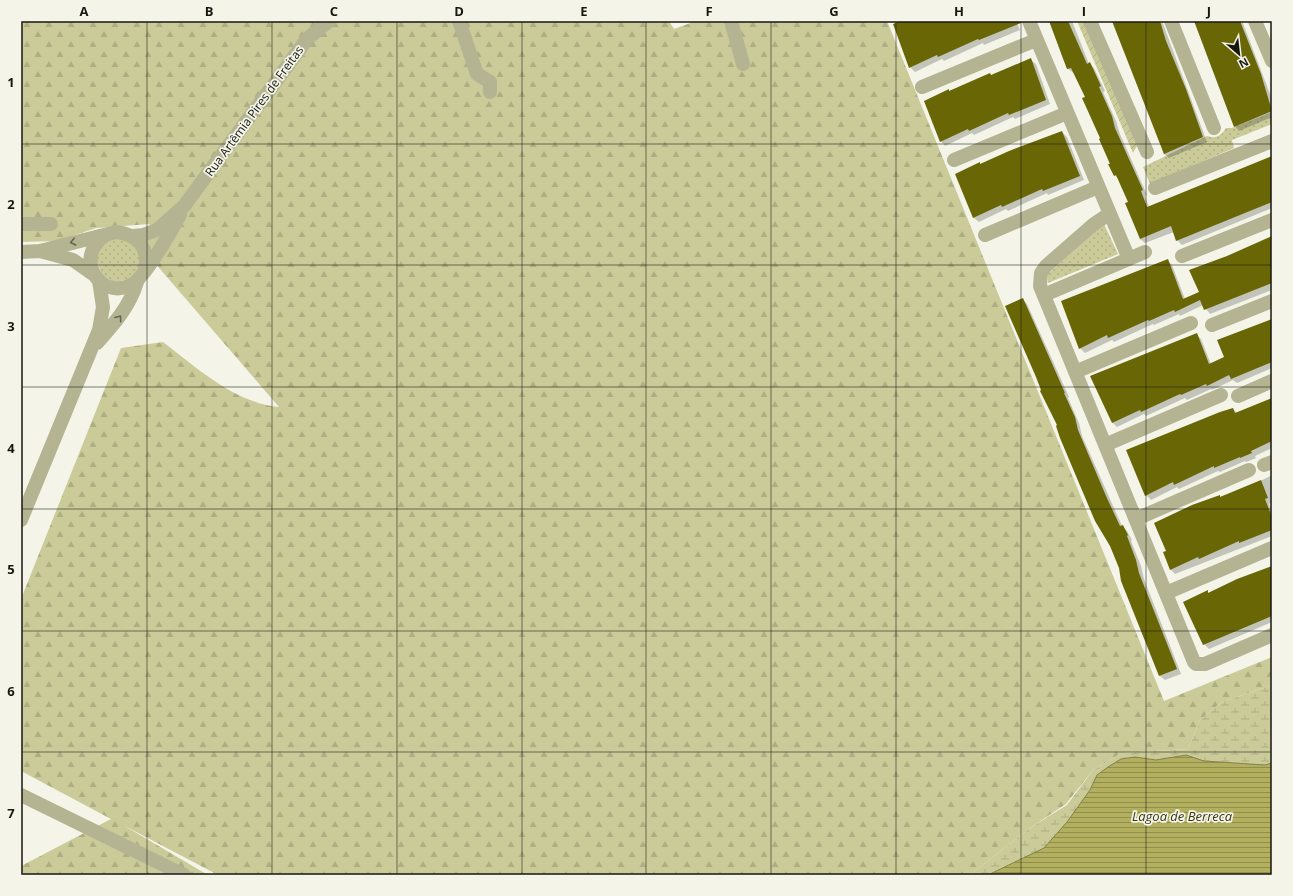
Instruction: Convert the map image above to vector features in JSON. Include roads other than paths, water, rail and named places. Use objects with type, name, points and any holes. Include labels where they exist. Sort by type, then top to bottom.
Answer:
[{"type":"street","points":[[307,39],[317,21]]},
{"type":"street","name":"Rua Artêmia Pires de Freitas","points":[[184,206],[307,39],[329,21]]},
{"type":"street","points":[[459,21],[477,74],[490,82],[490,92]]},
{"type":"street","points":[[731,21],[743,64]]},
{"type":"street","points":[[1029,21],[1129,259]]},
{"type":"street","points":[[1090,21],[1146,152]]},
{"type":"street","points":[[1171,21],[1214,128]]},
{"type":"street","points":[[1255,21],[1272,61]]},
{"type":"street","points":[[922,87],[1036,40]]},
{"type":"street","points":[[954,160],[1067,113]]},
{"type":"street","points":[[1155,188],[1272,141]]},
{"type":"street","points":[[985,235],[1098,187]]},
{"type":"street","points":[[21,252],[40,251],[116,232],[133,236],[157,230],[184,206]]},
{"type":"street","points":[[93,348],[125,309],[145,268],[169,236],[184,206]]},
{"type":"street","points":[[1109,214],[1094,224],[1046,266],[1041,273],[1040,280],[1044,295],[1196,664],[1204,664],[1272,636]]},
{"type":"street","points":[[1182,256],[1272,220]]},
{"type":"street","points":[[21,224],[51,224]]},
{"type":"street","points":[[21,520],[93,348],[99,330],[103,308],[96,278],[90,261],[90,255],[96,243],[106,235]]},
{"type":"street","points":[[133,236],[141,243],[146,252],[145,268]]},
{"type":"street","points":[[40,251],[73,260],[111,288],[125,288],[137,282]]},
{"type":"street","points":[[1044,295],[1146,252]]},
{"type":"street","points":[[1212,326],[1272,301]]},
{"type":"street","points":[[1075,372],[1191,322]]},
{"type":"street","points":[[1238,396],[1272,381]]},
{"type":"street","points":[[1105,445],[1221,395]]},
{"type":"street","points":[[1136,518],[1249,470]]},
{"type":"street","points":[[1166,593],[1272,548]]},
{"type":"street","points":[[21,795],[184,875]]},
{"type":"water","name":"Lagoa de Berreca","points":[[1186,755],[1204,761],[1265,765],[1272,763],[1272,875],[988,875],[1044,848],[1067,822],[1090,790],[1097,775],[1121,759],[1135,757],[1156,760]]}]
